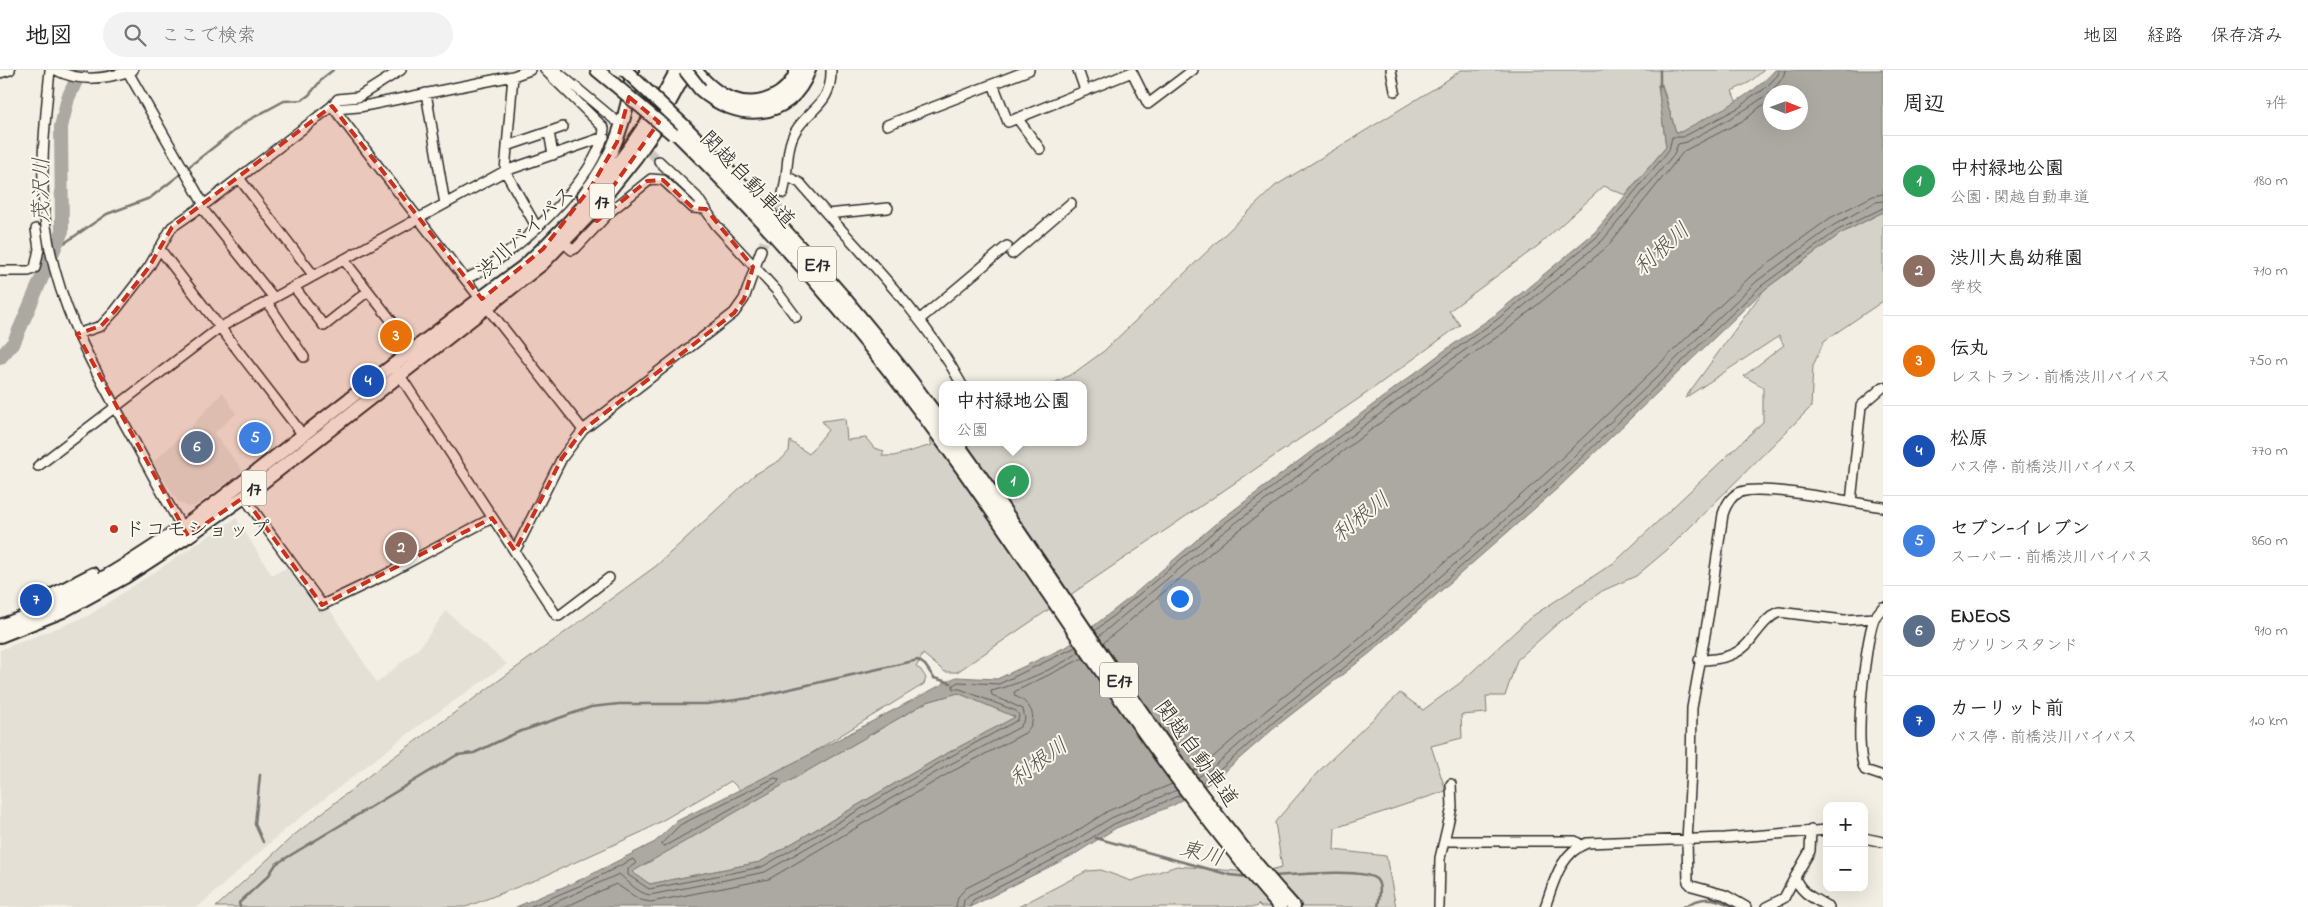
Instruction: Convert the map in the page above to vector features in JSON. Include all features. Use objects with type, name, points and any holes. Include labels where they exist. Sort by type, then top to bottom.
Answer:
[{"type":"highway","name":"関越自動車道","points":[[597,70],[616,76],[763,206],[829,278],[891,354],[937,421]]},
{"type":"highway","points":[[543,249],[591,187],[610,156],[623,122],[631,86],[632,70]]},
{"type":"highway","name":"渋川バイパス","points":[[485,303],[543,249],[584,207],[612,173],[648,121],[677,70]]},
{"type":"highway","points":[[686,70],[703,85],[742,102],[762,102],[778,95],[786,89],[797,70]]},
{"type":"highway","name":"渋川バイパス","points":[[485,303],[542,264],[593,212],[636,157],[658,122],[686,70]]},
{"type":"highway","points":[[636,157],[654,134],[694,70],[714,100],[728,108],[740,111],[764,111],[786,102],[796,94],[809,70]]},
{"type":"highway","name":"関越自動車道","points":[[676,130],[822,286],[937,421]]},
{"type":"highway","name":"17","points":[[0,626],[62,600],[244,497],[398,371],[485,303]]},
{"type":"highway","name":"17","points":[[0,636],[64,611],[125,577],[185,532],[303,435],[398,371]]},
{"type":"highway","name":"関越自動車道","points":[[946,446],[1170,770],[1240,860],[1280,907]]},
{"type":"highway","name":"関越自動車道","points":[[959,446],[1162,741],[1240,844],[1294,907]]},
{"type":"highway","points":[[0,618],[39,602],[106,568],[114,572]]},
{"type":"street","points":[[0,73],[10,70]]},
{"type":"street","points":[[50,70],[43,152],[46,227],[58,282],[77,334],[115,407],[185,532]]},
{"type":"street","points":[[77,334],[101,326],[149,267],[172,227],[334,108],[338,99],[358,97],[401,70]]},
{"type":"street","points":[[334,108],[358,107],[426,94],[513,76],[530,70]]},
{"type":"street","points":[[465,279],[477,274],[507,254],[537,228],[578,183],[601,147],[604,128],[545,70]]},
{"type":"street","points":[[555,70],[615,120]]},
{"type":"street","points":[[783,193],[788,177],[791,143],[795,133],[822,102],[829,88],[831,70]]},
{"type":"street","points":[[887,125],[1029,70]]},
{"type":"street","points":[[1078,70],[1085,90]]},
{"type":"street","points":[[993,84],[1008,122],[1132,72],[1148,104],[1193,70]]},
{"type":"street","points":[[1391,70],[1395,92]]},
{"type":"street","points":[[62,72],[89,80],[130,71],[202,206],[270,300],[304,357]]},
{"type":"street","points":[[513,76],[505,171],[537,228]]},
{"type":"street","points":[[426,94],[445,204]]},
{"type":"street","points":[[334,108],[390,179],[417,218],[583,430]]},
{"type":"street","points":[[1018,118],[1040,149]]},
{"type":"street","points":[[507,146],[563,127]]},
{"type":"street","points":[[549,132],[553,155]]},
{"type":"street","points":[[38,466],[219,328],[505,171],[604,137]]},
{"type":"street","points":[[659,161],[697,197],[716,225],[776,290],[796,316]]},
{"type":"street","points":[[788,177],[800,183],[919,320],[960,381]]},
{"type":"street","points":[[239,178],[314,276]]},
{"type":"street","points":[[564,243],[572,250],[576,248],[611,211],[652,179],[663,180],[693,208],[706,209]]},
{"type":"street","points":[[919,320],[1071,202]]},
{"type":"street","points":[[826,214],[888,208]]},
{"type":"street","points":[[0,271],[29,271],[35,268],[39,249],[36,229]]},
{"type":"street","points":[[159,248],[303,435]]},
{"type":"street","points":[[515,551],[562,458],[583,430],[734,314],[744,299],[753,267],[761,250]]},
{"type":"street","points":[[344,260],[418,355]]},
{"type":"street","points":[[294,287],[324,326],[368,291]]},
{"type":"street","points":[[398,371],[492,518],[558,616],[610,578]]},
{"type":"street","points":[[1851,502],[1861,406],[1883,386]]},
{"type":"street","points":[[1746,907],[1732,898],[1692,886],[1688,882],[1687,840],[1692,708],[1709,612],[1723,514],[1727,502],[1741,492],[1769,490],[1883,507]]},
{"type":"street","points":[[244,497],[322,605],[383,576],[492,518]]},
{"type":"street","points":[[1883,607],[1874,618],[1860,723],[1860,762],[1864,770],[1883,776]]},
{"type":"street","points":[[1699,660],[1715,660],[1741,649],[1759,629],[1779,612],[1844,620],[1874,618]]},
{"type":"street","points":[[1438,907],[1440,858],[1452,807],[1451,784]]},
{"type":"street","points":[[1766,907],[1784,898],[1810,851],[1811,830]]},
{"type":"street","points":[[1545,907],[1565,858],[1581,845],[1687,840],[1823,830]]},
{"type":"street","points":[[1445,839],[1450,841],[1575,841],[1581,845]]},
{"type":"street","points":[[1868,839],[1883,842]]},
{"type":"street","points":[[1795,877],[1797,884],[1807,895],[1829,907]]},
{"type":"highlighted area","points":[[629,97],[659,122],[592,216],[597,221],[647,181],[663,180],[693,208],[706,209],[753,267],[744,299],[734,313],[583,430],[562,458],[515,551],[492,518],[322,605],[244,497],[188,536],[77,334],[101,326],[115,311],[149,267],[172,227],[332,106],[482,299],[543,249],[591,187],[617,142]]},
{"type":"shaded area","points":[[1461,70],[1764,70],[1750,82],[1732,91],[1737,103],[1681,132],[1676,132],[1662,84],[1658,85],[1666,147],[1625,195],[1604,186],[1539,245],[1449,311],[1460,325],[1364,395],[957,672],[945,672],[923,654],[916,667],[921,670],[926,678],[924,684],[807,756],[740,790],[731,781],[642,832],[538,879],[466,907],[216,907],[293,836],[380,767],[656,566],[754,475],[782,459],[789,451],[790,441],[809,454],[828,430],[822,421],[845,418],[847,440],[866,438],[874,448],[884,451],[882,456],[894,456],[932,445],[930,440],[939,437],[939,446],[1087,446],[1087,381],[1058,381],[1074,373],[1104,351],[1275,186],[1440,85]]},
{"type":"shaded area","points":[[1883,212],[1883,301],[1824,341],[1813,366],[1811,407],[1667,550],[1636,576],[1602,591],[1557,624],[1517,660],[1505,696],[1486,696],[1487,713],[1461,715],[1462,738],[1431,746],[1446,791],[1335,828],[1334,850],[1386,856],[1396,907],[1261,907],[1258,904],[1256,907],[1018,907],[1087,871],[1101,870],[1131,881],[1177,866],[1259,873],[1282,867],[1275,822],[1317,773],[1400,693],[1423,710],[1460,683],[1531,617],[1615,562],[1763,422],[1763,387],[1744,376],[1784,345],[1779,336],[1685,398],[1764,290],[1840,234]]},
{"type":"shaded area","points":[[223,392],[236,414],[214,433],[243,471],[195,506],[188,507],[178,502],[153,462],[186,432]]},
{"type":"shaded area","points":[[236,518],[272,575],[292,565],[326,604],[377,683],[420,647],[446,611],[507,664],[418,726],[287,828],[198,907],[0,907],[0,650],[88,616]]},
{"type":"shaded area","points":[[958,693],[1016,717],[942,756],[760,862],[650,884],[631,872],[927,702]]},
{"type":"water","name":"利根川","points":[[1775,70],[1883,70],[1883,212],[1840,234],[1764,290],[1559,487],[1370,653],[1279,724],[1216,779],[1174,805],[1116,828],[1075,854],[970,907],[516,907],[582,879],[655,842],[677,821],[807,756],[956,677],[997,679],[1068,646],[1132,596],[1214,525],[1444,351],[1495,315],[1595,232],[1666,147],[1658,85],[1661,84],[1676,132],[1681,132],[1754,89]],"holes":[[[958,693],[1015,717],[942,756],[760,862],[650,884],[632,872],[927,702]]]},
{"type":"waterway","name":"茂沢川","points":[[0,358],[14,342],[62,231],[61,127],[68,98],[81,70]]},
{"type":"waterway","points":[[186,169],[247,121],[284,101],[302,100],[333,70]]},
{"type":"waterway","points":[[1660,70],[1660,86]]},
{"type":"waterway","points":[[57,245],[66,242],[107,214],[150,198],[182,173]]},
{"type":"waterway","points":[[240,907],[239,903],[269,875],[276,864],[457,755],[474,753],[516,733],[591,707],[619,704],[707,704],[750,698],[918,660],[925,665],[934,678],[951,683]]},
{"type":"waterway","points":[[260,775],[255,824],[263,842]]},
{"type":"waterway","name":"東川","points":[[1096,838],[1230,875],[1248,877]]},
{"type":"waterway","name":"東川","points":[[1273,876],[1312,873],[1345,873],[1370,876],[1377,880],[1379,886],[1378,907]]},
{"type":"waterway","name":"東川","points":[[1683,907],[1702,899],[1714,899],[1733,907]]},
{"type":"tunnel","points":[[619,124],[659,161]]},
{"type":"tunnel","points":[[761,250],[783,193]]},
{"type":"place","name":"伝丸","points":[[396,336]]},
{"type":"place","name":"松原","points":[[368,381]]},
{"type":"place","name":"セブン-イレブン","points":[[255,438]]},
{"type":"place","name":"ENEOS","points":[[197,447]]},
{"type":"place","name":"中村緑地公園","points":[[1013,481]]},
{"type":"place","name":"ドコモショップ","points":[[114,529]]},
{"type":"place","name":"渋川大島幼稚園","points":[[401,548]]},
{"type":"place","name":"カーリット前","points":[[36,600]]}]
